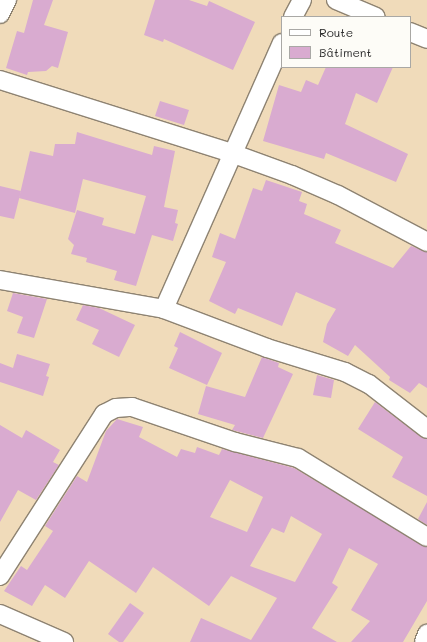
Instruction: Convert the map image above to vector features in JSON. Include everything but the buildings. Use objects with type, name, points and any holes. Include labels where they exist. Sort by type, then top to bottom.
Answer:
[{"type":"street","points":[[0,14],[7,0]]},
{"type":"street","points":[[294,16],[302,0]]},
{"type":"street","points":[[336,0],[374,16]]},
{"type":"street","points":[[411,32],[427,39]]},
{"type":"street","points":[[164,309],[234,154],[281,44]]},
{"type":"street","points":[[0,80],[234,154],[338,195],[427,242]]},
{"type":"street","points":[[0,280],[164,309],[267,348],[345,372],[368,384],[427,429]]},
{"type":"street","points":[[0,576],[104,414],[116,408],[132,407],[235,442],[298,458],[427,537]]},
{"type":"street","points":[[0,614],[64,642]]},
{"type":"street","points":[[424,642],[427,634]]}]
